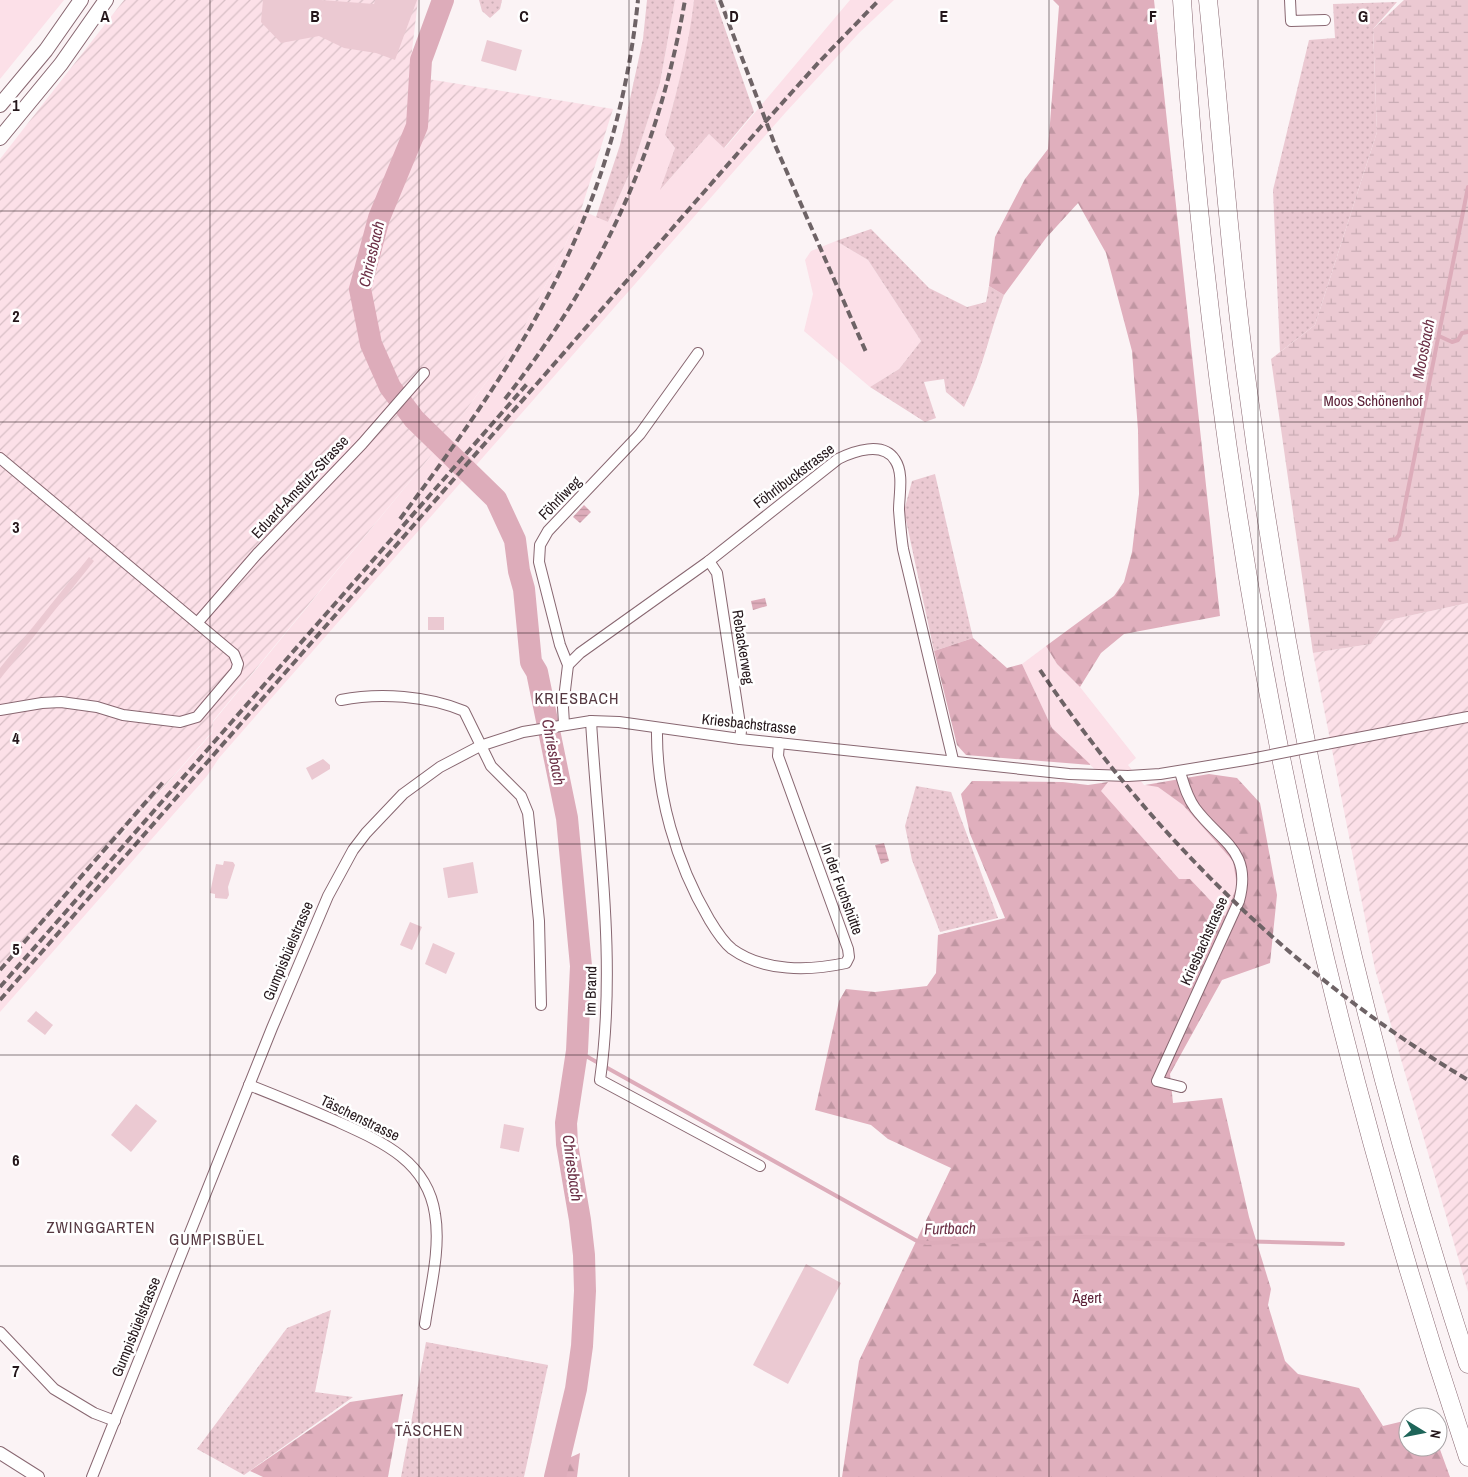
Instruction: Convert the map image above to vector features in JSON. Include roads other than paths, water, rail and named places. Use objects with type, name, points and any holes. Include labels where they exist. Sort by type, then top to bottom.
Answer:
[{"type":"highway","points":[[1182,0],[1191,125],[1211,324],[1238,523],[1272,720],[1311,906],[1357,1091],[1406,1265],[1468,1457]]},
{"type":"highway","points":[[1208,0],[1227,208],[1247,383],[1277,584],[1301,714],[1340,899],[1373,1036],[1424,1220],[1468,1364]]},
{"type":"highway","points":[[1215,64],[1220,0]]},
{"type":"main road","points":[[0,105],[46,50],[81,0]]},
{"type":"main road","points":[[0,138],[61,64],[106,0]]},
{"type":"street","points":[[1290,0],[1292,21],[1325,20]]},
{"type":"street","name":"Föhrliweg","points":[[561,724],[568,665],[560,645],[539,562],[540,545],[548,531],[645,428],[698,353]]},
{"type":"street","name":"Eduard-Amstutz-Strasse","points":[[198,622],[257,554],[424,373]]},
{"type":"street","name":"Föhrlibuckstrasse","points":[[568,665],[580,653],[709,561],[838,459],[851,452],[867,449],[882,450],[894,458],[899,477],[900,529],[903,549],[953,760]]},
{"type":"street","points":[[0,458],[198,622],[234,654],[238,664],[236,671],[197,717],[180,722],[122,715],[97,707],[61,702],[0,710]]},
{"type":"street","name":"Rebackerweg","points":[[709,561],[716,573],[741,731],[740,739]]},
{"type":"street","points":[[341,700],[376,696],[446,703],[464,711],[491,766],[521,796],[528,813],[538,921],[541,1005]]},
{"type":"street","name":"Kriesbachstrasse","points":[[480,746],[527,731],[561,724],[591,721],[619,722],[657,729],[740,739],[953,760],[1069,774],[1128,776],[1180,772],[1468,716]]},
{"type":"street","name":"Im Brand","points":[[591,721],[607,949],[603,1058],[600,1080],[760,1166]]},
{"type":"street","name":"In der Fuchshütte","points":[[657,729],[656,750],[665,805],[675,843],[697,898],[730,948],[768,966],[784,968],[846,963],[849,957],[848,949],[778,756],[780,743]]},
{"type":"street","name":"Gumpisbüelstrasse","points":[[92,1477],[249,1085],[328,896],[354,850],[384,813],[424,778],[480,746]]},
{"type":"street","name":"Kriesbachstrasse","points":[[1180,772],[1190,801],[1237,854],[1243,878],[1239,901],[1157,1081],[1181,1087]]},
{"type":"street","name":"Täschenstrasse","points":[[249,1085],[382,1142],[414,1167],[425,1183],[433,1200],[437,1228],[425,1324]]},
{"type":"street","points":[[0,1332],[54,1389],[94,1413],[115,1421]]},
{"type":"street","points":[[0,1453],[38,1477]]},
{"type":"waterway","name":"Chriesbach","points":[[443,0],[421,60],[417,126],[379,218],[360,289],[371,344],[390,387],[414,419],[496,499],[515,540],[519,571],[524,589],[531,662],[537,672],[567,818],[581,966],[577,1051],[566,1123],[567,1144],[584,1255],[585,1291],[582,1346],[576,1389],[555,1477]]},
{"type":"waterway","name":"Moosbach","points":[[1390,540],[1396,539],[1399,535],[1468,187]]},
{"type":"waterway","points":[[1439,336],[1452,342],[1458,340],[1462,333],[1468,332]]},
{"type":"waterway","name":"Furtbach","points":[[577,1051],[917,1241],[927,1243],[1083,1237],[1343,1244]]},
{"type":"railway","points":[[400,519],[487,397],[524,338],[558,277],[586,214],[609,147],[627,77],[638,0]]},
{"type":"railway","points":[[505,399],[539,353],[570,306],[597,259],[621,211],[642,162],[659,110],[685,0]]},
{"type":"railway","points":[[720,0],[775,145],[866,352]]},
{"type":"railway","points":[[0,1000],[758,130],[819,62],[879,0]]},
{"type":"railway","points":[[0,987],[527,384]]},
{"type":"railway","points":[[1040,670],[1083,731],[1130,790],[1179,846],[1231,899],[1286,949],[1344,996],[1405,1040],[1468,1080]]},
{"type":"railway","points":[[0,970],[165,780]]},
{"type":"district","name":"KRIESBACH","points":[[577,698]]},
{"type":"district","name":"ZWINGGARTEN","points":[[101,1227]]},
{"type":"district","name":"GUMPISBÜEL","points":[[217,1239]]},
{"type":"district","name":"TÄSCHEN","points":[[429,1430]]},
{"type":"park label","name":"Moos Schönenhof","points":[[1373,401]]},
{"type":"park label","name":"Ägert","points":[[1087,1298]]}]
